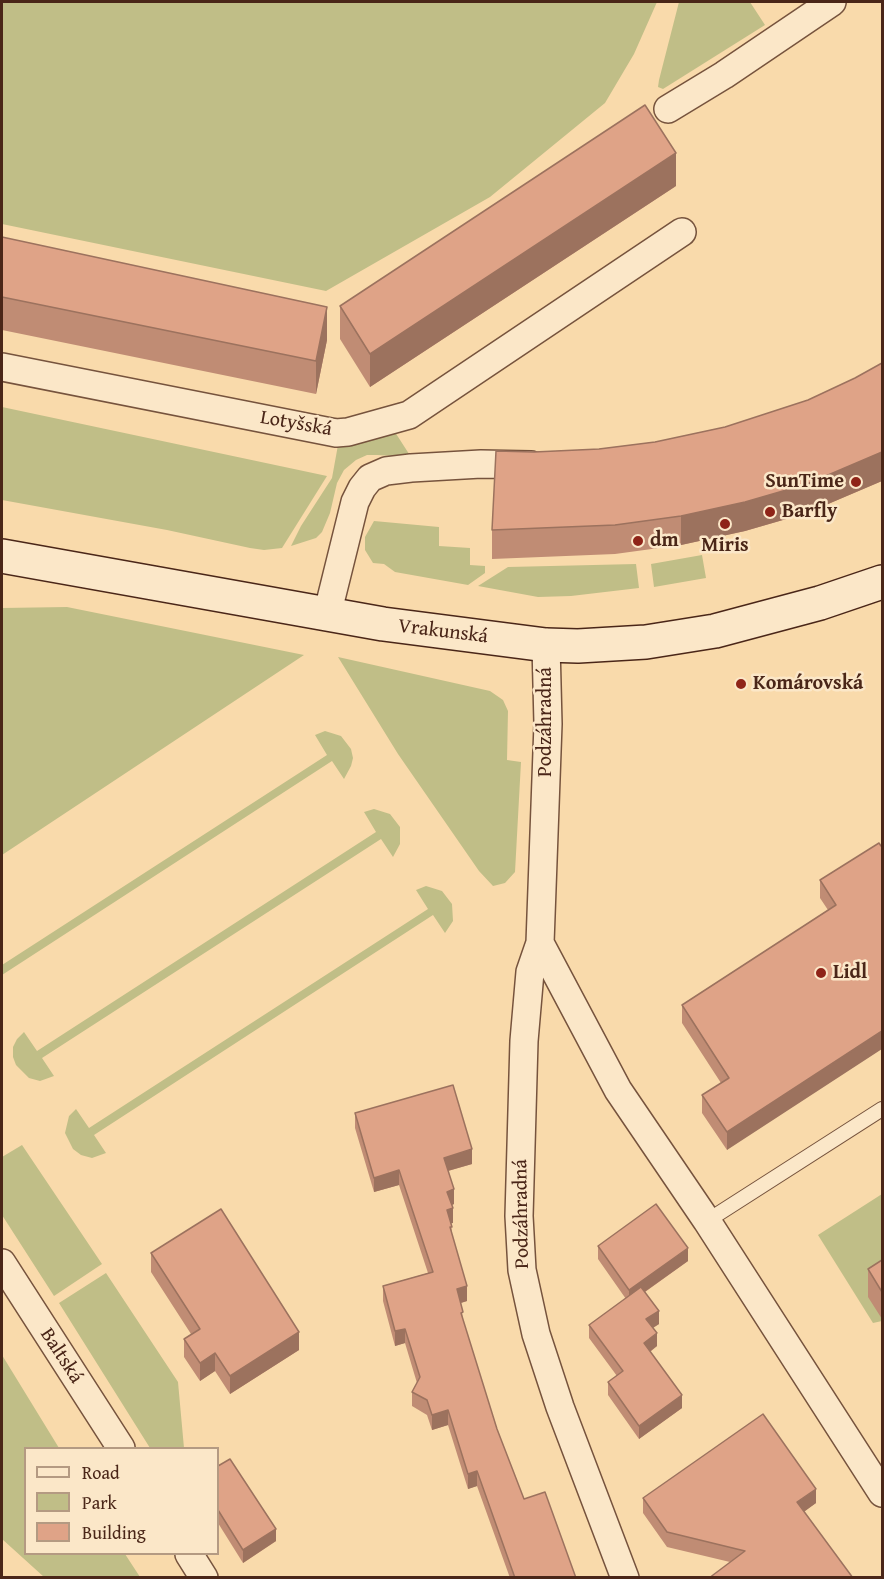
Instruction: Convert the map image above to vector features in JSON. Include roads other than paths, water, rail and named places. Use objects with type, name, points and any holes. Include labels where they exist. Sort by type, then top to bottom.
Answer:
[{"type":"street","points":[[668,109],[724,75],[832,2]]},
{"type":"street","name":"Lotyšská","points":[[2,367],[336,433],[348,432],[409,415],[682,232]]},
{"type":"street","points":[[327,615],[355,502],[370,478],[386,471],[411,468],[482,464],[555,464]]},
{"type":"street","name":"Vrakunská","points":[[2,556],[382,624],[546,645],[589,646],[646,642],[715,631],[820,603],[882,582]]},
{"type":"street","name":"Podzáhradná","points":[[546,645],[548,724],[540,943],[530,972],[524,1041],[519,1216],[522,1270],[536,1334],[560,1407],[625,1578]]},
{"type":"street","points":[[540,943],[618,1090],[708,1221],[882,1493]]},
{"type":"street","name":"Baltská","points":[[2,1263],[120,1447]]},
{"type":"street","points":[[190,1555],[204,1578]]},
{"type":"lane","points":[[708,1221],[882,1109]]},
{"type":"place","name":"SunTime","points":[[856,482]]},
{"type":"place","name":"Barfly","points":[[770,512]]},
{"type":"place","name":"Miris","points":[[725,524]]},
{"type":"place","name":"dm","points":[[638,541]]},
{"type":"place","name":"Komárovská","points":[[741,684]]},
{"type":"place","name":"Lidl","points":[[821,973]]}]
